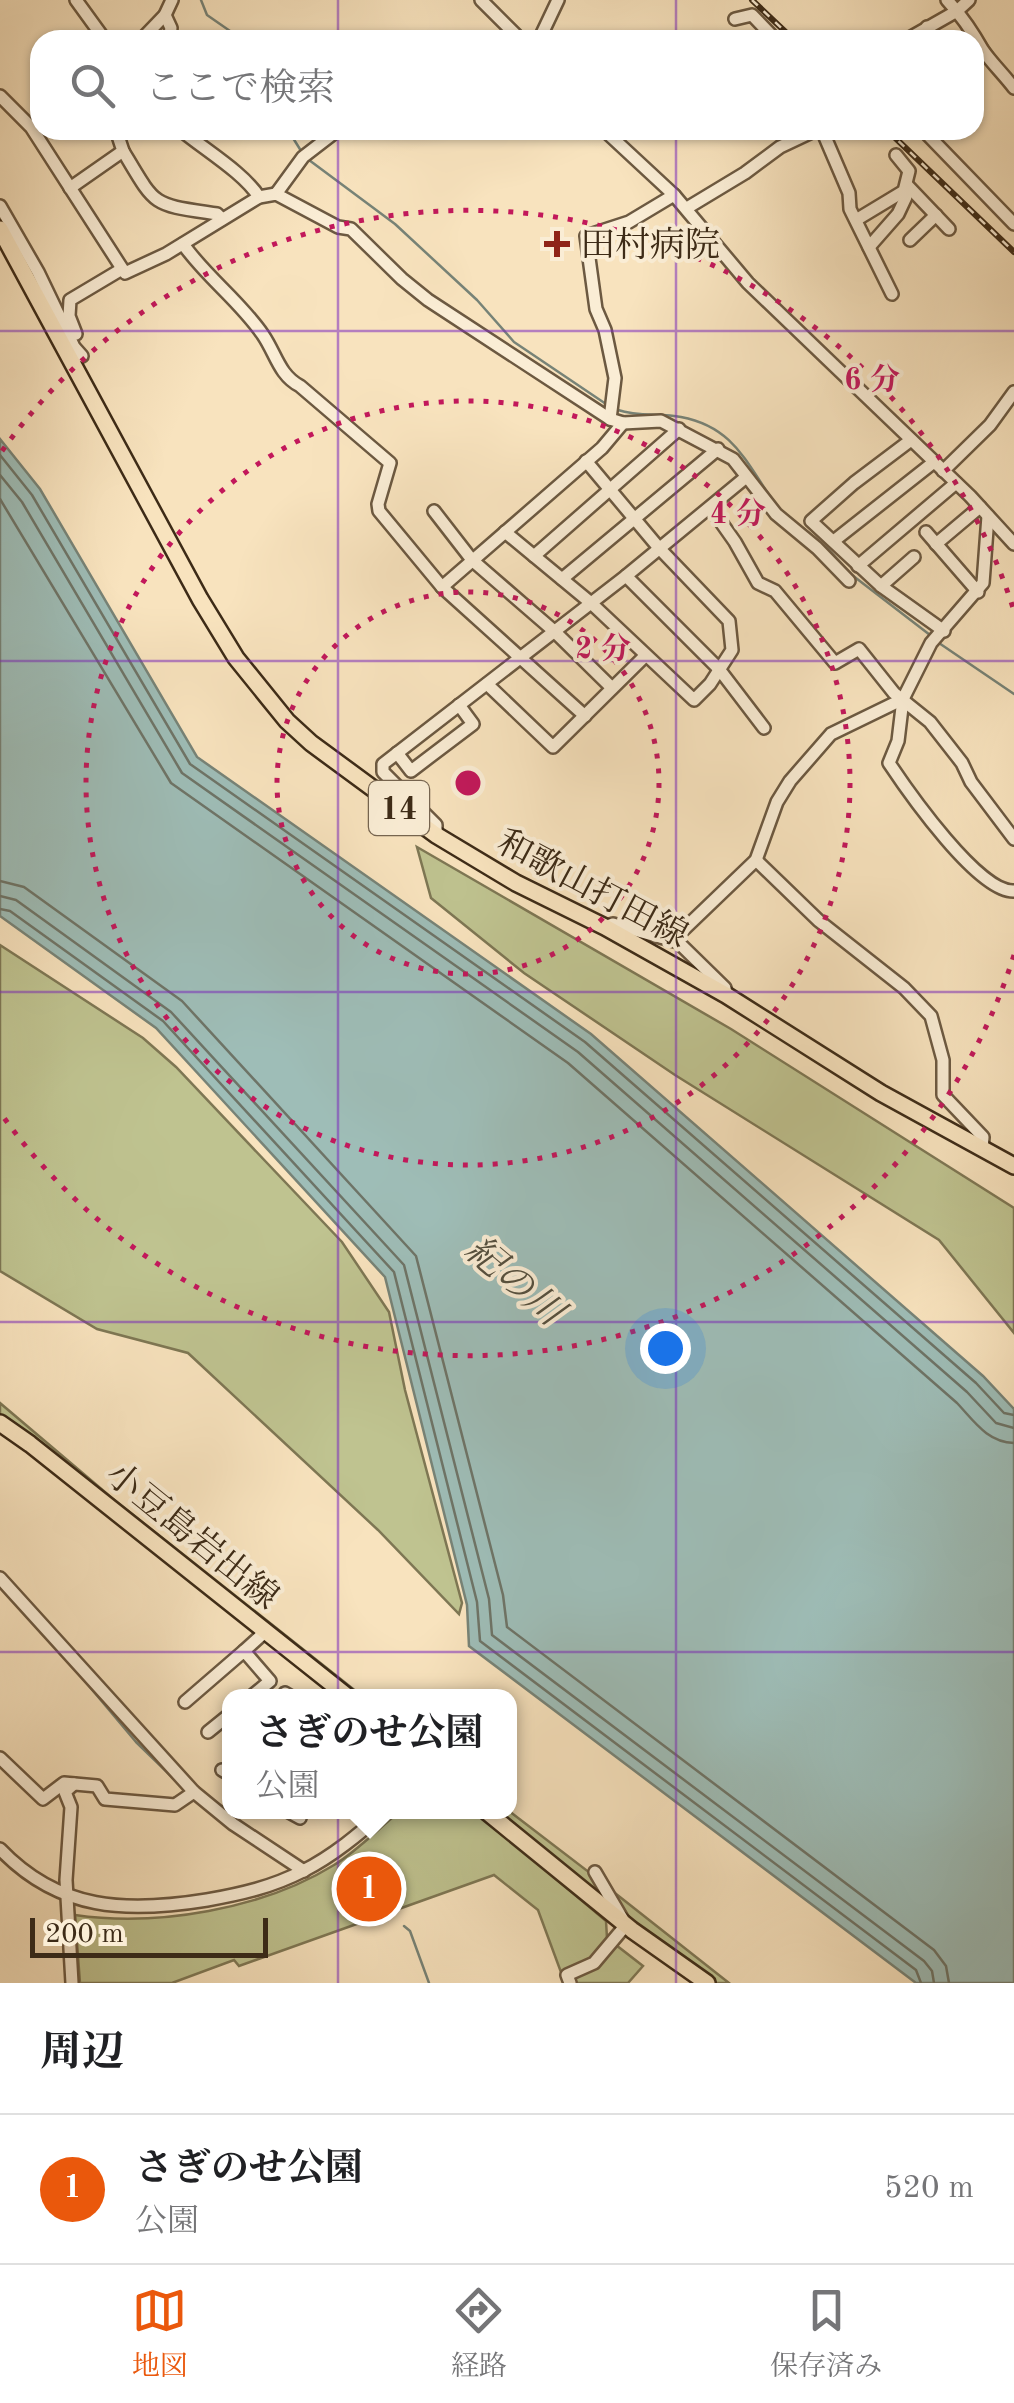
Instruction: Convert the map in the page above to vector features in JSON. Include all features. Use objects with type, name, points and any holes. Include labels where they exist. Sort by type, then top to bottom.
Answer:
[{"type":"main road","name":"和歌山打田線","points":[[0,229],[200,599],[262,694],[310,743],[436,835],[516,883],[726,995],[880,1093],[1014,1166]]},
{"type":"main road","name":"小豆島岩出線","points":[[0,1424],[265,1632],[330,1689]]},
{"type":"main road","points":[[496,1819],[626,1925],[707,1983]]},
{"type":"street","points":[[76,0],[98,30]]},
{"type":"street","points":[[150,30],[165,15],[172,0]]},
{"type":"street","points":[[481,0],[509,30]]},
{"type":"street","points":[[544,30],[558,0]]},
{"type":"street","points":[[948,0],[969,30]]},
{"type":"street","points":[[921,30],[969,0]]},
{"type":"street","points":[[165,15],[171,30]]},
{"type":"street","points":[[735,20],[752,16],[766,30]]},
{"type":"street","points":[[984,54],[994,60],[1014,88]]},
{"type":"street","points":[[0,96],[30,118]]},
{"type":"street","points":[[45,140],[70,188],[125,274],[183,244],[260,196],[276,194],[338,227],[351,229],[428,300],[615,419],[661,421],[733,459],[776,514],[849,581]]},
{"type":"street","points":[[119,140],[154,200],[163,206],[222,218]]},
{"type":"street","points":[[195,140],[247,180],[260,196]]},
{"type":"street","points":[[276,194],[306,154],[325,140]]},
{"type":"street","points":[[615,140],[674,195],[748,283],[956,482],[1014,544]]},
{"type":"street","points":[[686,208],[794,140]]},
{"type":"street","points":[[820,140],[849,193],[849,206],[892,294]]},
{"type":"street","points":[[933,140],[1014,224]]},
{"type":"street","points":[[70,188],[123,151]]},
{"type":"street","points":[[869,247],[898,214],[906,197],[908,168],[896,155]]},
{"type":"street","points":[[856,220],[906,188]]},
{"type":"street","points":[[906,188],[949,229]]},
{"type":"street","points":[[442,587],[617,434],[615,378],[596,308],[586,236],[629,222],[674,195]]},
{"type":"street","points":[[0,206],[82,356]]},
{"type":"street","points":[[910,240],[936,215]]},
{"type":"street","points":[[183,244],[196,264],[224,288],[263,336],[286,378],[390,463],[379,511],[442,587],[585,716]]},
{"type":"street","points":[[86,392],[90,388],[68,316],[70,300],[122,270]]},
{"type":"street","points":[[835,540],[990,425],[1014,392]]},
{"type":"street","points":[[534,556],[679,429]]},
{"type":"street","points":[[911,440],[811,521],[938,637]]},
{"type":"street","points":[[562,579],[718,449]]},
{"type":"street","points":[[505,532],[591,603],[694,700],[732,650],[730,621],[659,548],[586,462]]},
{"type":"street","points":[[436,835],[436,825],[383,772],[383,764],[626,576],[745,478]]},
{"type":"street","points":[[858,566],[956,482]]},
{"type":"street","points":[[711,508],[736,542],[758,583],[775,590],[835,663],[858,650],[903,700],[930,722],[1014,839]]},
{"type":"street","points":[[434,511],[472,560],[612,688]]},
{"type":"street","points":[[936,544],[984,512]]},
{"type":"street","points":[[984,512],[983,583],[938,637],[903,700],[898,742],[889,763],[914,800],[981,876],[995,888],[1014,891]]},
{"type":"street","points":[[926,532],[978,592]]},
{"type":"street","points":[[881,586],[914,557]]},
{"type":"street","points":[[626,576],[719,669],[764,728]]},
{"type":"street","points":[[487,684],[553,747],[646,656]]},
{"type":"street","points":[[678,942],[681,932],[756,860],[790,781],[831,734],[903,700]]},
{"type":"street","points":[[397,753],[411,771],[474,724],[459,705]]},
{"type":"street","points":[[756,860],[818,921],[904,988],[931,1016],[944,1060],[943,1095],[983,1137],[982,1148]]},
{"type":"street","points":[[605,928],[613,924],[678,942],[726,988],[726,995]]},
{"type":"street","points":[[0,1578],[194,1792],[222,1815]]},
{"type":"street","points":[[185,1702],[265,1632]]},
{"type":"street","points":[[244,1652],[270,1682],[261,1689]]},
{"type":"street","points":[[208,1732],[222,1721]]},
{"type":"street","points":[[0,1758],[42,1800],[64,1783],[96,1786],[105,1799],[174,1805],[194,1792]]},
{"type":"street","points":[[72,1983],[66,1896],[71,1807],[65,1792],[74,1784]]},
{"type":"street","points":[[227,1819],[304,1871]]},
{"type":"street","points":[[0,1849],[39,1884],[66,1896],[106,1906],[159,1908],[256,1891],[304,1871],[351,1841],[376,1819]]},
{"type":"street","points":[[570,1983],[567,1976],[594,1962],[626,1925],[594,1872]]},
{"type":"green space","points":[[417,847],[731,1029],[1014,1208],[1014,1333],[939,1240],[675,1075],[524,973],[431,898]]},
{"type":"green space","points":[[0,945],[143,1038],[176,1067],[342,1242],[389,1312],[405,1390],[462,1603],[459,1614],[378,1530],[188,1353],[97,1329],[0,1271]]},
{"type":"green space","points":[[0,1403],[112,1498],[353,1689],[344,1689],[0,1418]]},
{"type":"green space","points":[[517,1817],[594,1876],[614,1906],[508,1819]]},
{"type":"green space","points":[[391,1819],[485,1819],[606,1921],[607,1938],[643,1966],[628,1983],[565,1983],[538,1910],[494,1875],[239,1966],[234,1960],[172,1983],[80,1983],[75,1915],[140,1918],[209,1911],[306,1880],[359,1847]]},
{"type":"green space","points":[[606,1886],[729,1983],[715,1983],[632,1922]]},
{"type":"water","name":"紀の川","points":[[0,439],[40,489],[197,757],[591,1034],[983,1376],[1014,1409],[1014,1983],[916,1983],[469,1646],[467,1605],[385,1277],[156,1028],[0,916]]},
{"type":"waterway","points":[[201,0],[207,15],[229,30]]},
{"type":"waterway","points":[[984,40],[1000,63]]},
{"type":"waterway","points":[[294,140],[303,154]]},
{"type":"waterway","points":[[309,160],[395,224],[477,300],[514,342],[606,404]]},
{"type":"waterway","points":[[618,410],[681,417],[716,431],[740,453],[781,511]]},
{"type":"waterway","points":[[799,525],[852,575],[930,635]]},
{"type":"waterway","points":[[936,641],[1014,694]]},
{"type":"waterway","points":[[68,1661],[136,1742],[176,1781]]},
{"type":"waterway","points":[[404,1926],[410,1931],[429,1983]]},
{"type":"railway","points":[[752,0],[784,30]]},
{"type":"railway","points":[[897,140],[1014,252]]},
{"type":"place","name":"田村病院","points":[[557,244]]},
{"type":"place","name":"さぎのせ公園","points":[[369,1889]]}]
